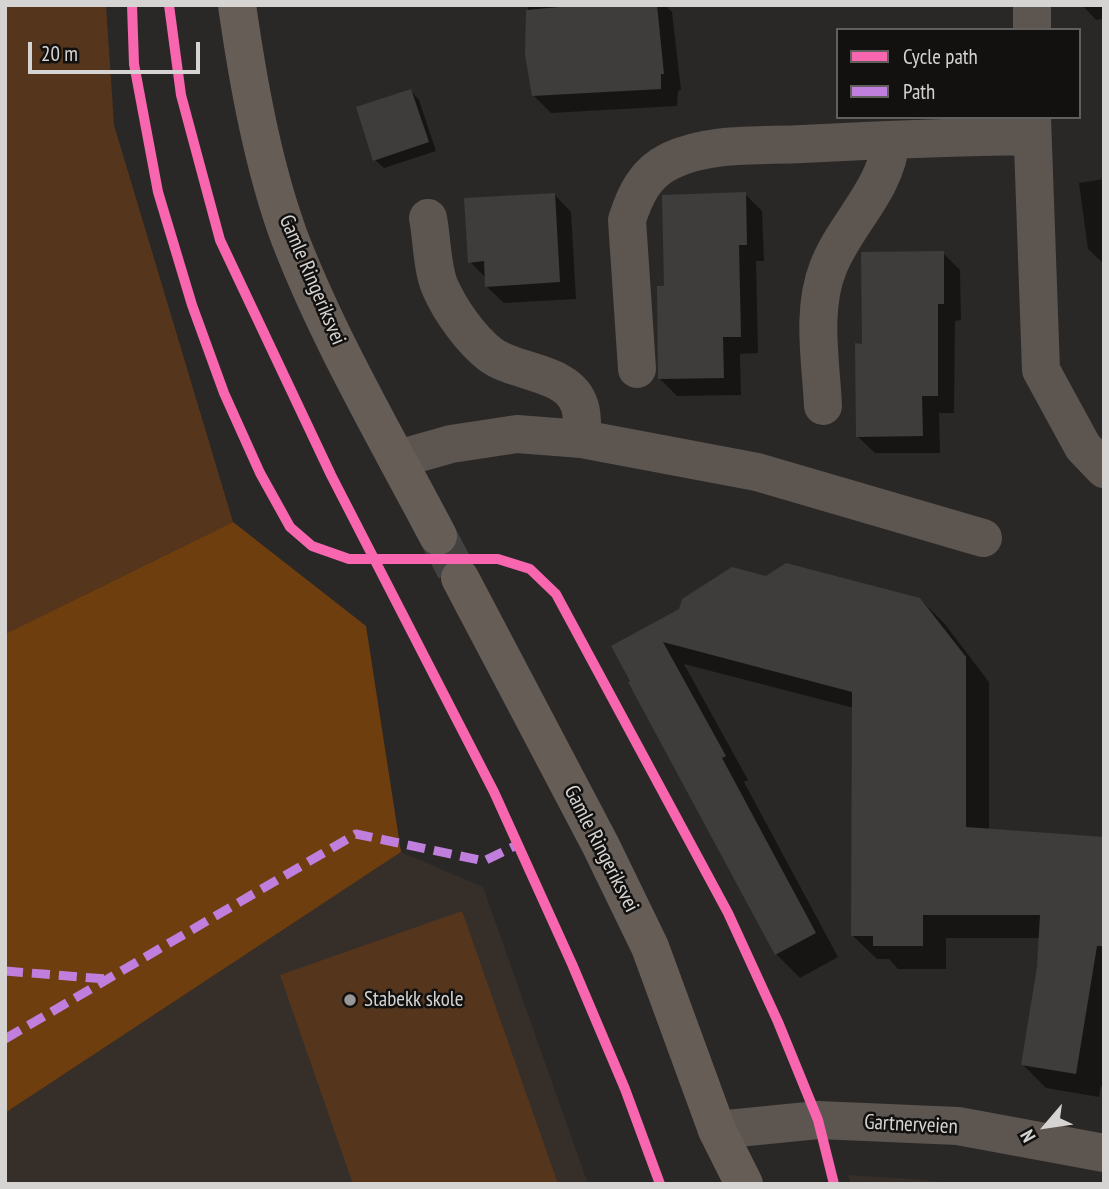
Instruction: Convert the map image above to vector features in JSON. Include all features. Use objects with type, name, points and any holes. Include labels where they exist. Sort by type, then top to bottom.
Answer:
[{"type":"main road","name":"Gamle Ringeriksvei","points":[[237,5],[249,90],[290,239],[337,342],[438,536]]},
{"type":"main road","name":"Gamle Ringeriksvei","points":[[460,578],[601,846],[650,947],[716,1130],[744,1184]]},
{"type":"main road","name":"Gamle Ringeriksvei","points":[[716,1130],[726,1184]]},
{"type":"street","points":[[1032,5],[1032,28]]},
{"type":"street","points":[[637,369],[627,220],[634,198],[646,179],[669,161],[713,148],[891,140],[1032,127],[1041,370],[1083,447],[1104,469]]},
{"type":"street","points":[[822,407],[818,299],[827,269],[841,239],[865,208],[882,177],[889,158],[891,140]]},
{"type":"street","points":[[428,218],[439,285],[459,321],[491,355],[516,368],[546,374],[567,389],[580,406],[582,439]]},
{"type":"street","points":[[398,459],[451,444],[517,434],[582,439],[757,472],[983,538]]},
{"type":"street","name":"Gartnerveien","points":[[716,1130],[818,1120],[957,1126],[1104,1153]]},
{"type":"shaded area","points":[[5,5],[106,5],[114,125],[233,522],[5,634]]},
{"type":"shaded area","points":[[233,522],[366,626],[401,852],[5,1113],[5,634]]},
{"type":"shaded area","name":"Stabekk skole","points":[[401,852],[483,887],[588,1184],[5,1184],[5,1113]]},
{"type":"shaded area","points":[[462,911],[558,1184],[353,1184],[280,975]]},
{"type":"shaded area","points":[[848,1175],[912,1179],[963,1184],[851,1184]]},
{"type":"building","points":[[582,5],[657,5],[664,74],[661,74],[661,89],[532,96],[525,55],[526,10]]},
{"type":"building","points":[[411,89],[429,142],[373,161],[356,107]]},
{"type":"building","points":[[746,192],[747,245],[739,245],[741,337],[723,337],[724,378],[658,379],[657,286],[664,286],[662,195]]},
{"type":"building","points":[[555,193],[560,282],[485,287],[484,261],[468,263],[464,198]]},
{"type":"building","points":[[944,251],[944,304],[938,304],[938,396],[922,396],[923,436],[856,437],[855,343],[862,344],[861,252]]},
{"type":"building","points":[[786,563],[920,598],[966,657],[966,827],[1104,837],[1104,946],[1097,946],[1076,1074],[1021,1065],[1037,967],[1040,915],[923,915],[923,946],[873,946],[873,936],[851,936],[852,692],[663,642],[726,756],[722,758],[816,933],[775,955],[611,646],[679,609],[682,599],[732,567],[766,576]]},
{"type":"tunnel","points":[[438,536],[460,578]]},
{"type":"marked path","points":[[5,1039],[356,834],[484,861],[517,845]]},
{"type":"marked path","points":[[5,971],[106,979]]},
{"type":"cycle path","points":[[132,5],[134,64],[158,192],[192,305],[224,393],[260,473],[290,527],[312,546],[349,559],[498,559],[530,569],[556,594],[728,913],[778,1022],[818,1120],[834,1184]]},
{"type":"cycle path","points":[[169,5],[181,95],[220,240],[331,475],[494,792],[625,1089],[660,1184]]},
{"type":"place","name":"Stabekk skole","points":[[350,1000]]}]
